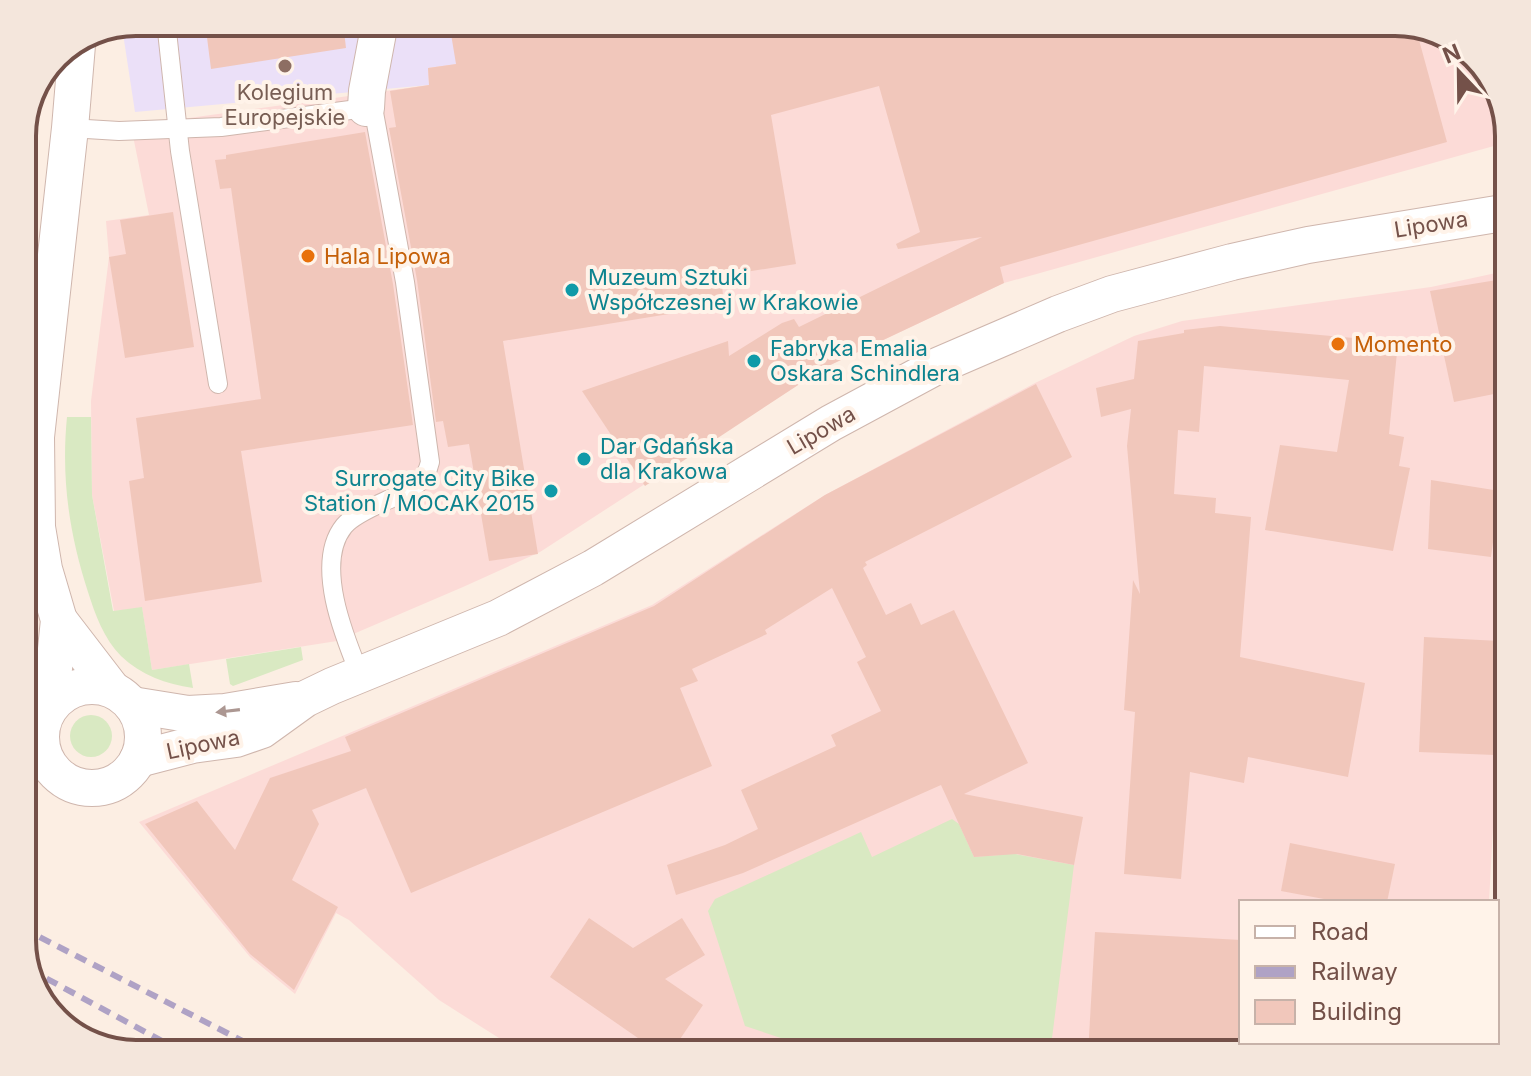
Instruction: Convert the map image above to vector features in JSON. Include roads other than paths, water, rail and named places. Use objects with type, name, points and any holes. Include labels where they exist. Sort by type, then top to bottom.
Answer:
[{"type":"street","points":[[366,108],[377,36]]},
{"type":"street","points":[[59,620],[37,726],[44,758],[59,777],[73,785],[103,787],[130,772],[138,759],[143,745],[140,717],[59,620],[44,569],[37,527],[36,437],[76,56]]},
{"type":"street","name":"Lipowa","points":[[138,759],[192,745],[236,739],[262,730],[305,699],[498,618],[593,568],[831,423],[935,367],[1058,314],[1142,285],[1232,262],[1308,245],[1495,214]]},
{"type":"street","points":[[37,726],[63,694],[78,687],[96,685],[122,697]]},
{"type":"street","name":"Lipowa","points":[[122,697],[200,713],[305,699]]},
{"type":"street","points":[[36,777],[59,777]]},
{"type":"lane","points":[[167,36],[177,130],[218,384]]},
{"type":"lane","points":[[70,128],[177,130],[221,127],[373,107],[402,267],[430,462],[427,476],[417,487],[345,524],[332,545],[330,569],[349,648],[360,675]]},
{"type":"railway","points":[[36,935],[241,1040]]},
{"type":"railway","points":[[44,977],[160,1040]]},
{"type":"place","name":"Kolegium Europejskie","points":[[285,66]]},
{"type":"place","name":"Hala Lipowa","points":[[308,256]]},
{"type":"place","name":"Muzeum Sztuki Współczesnej w Krakowie","points":[[572,290]]},
{"type":"place","name":"Momento","points":[[1338,344]]},
{"type":"place","name":"Fabryka Emalia Oskara Schindlera","points":[[754,361]]},
{"type":"place","name":"Dar Gdańska dla Krakowa","points":[[584,459]]},
{"type":"place","name":"Surrogate City Bike Station / MOCAK 2015","points":[[551,491]]}]
